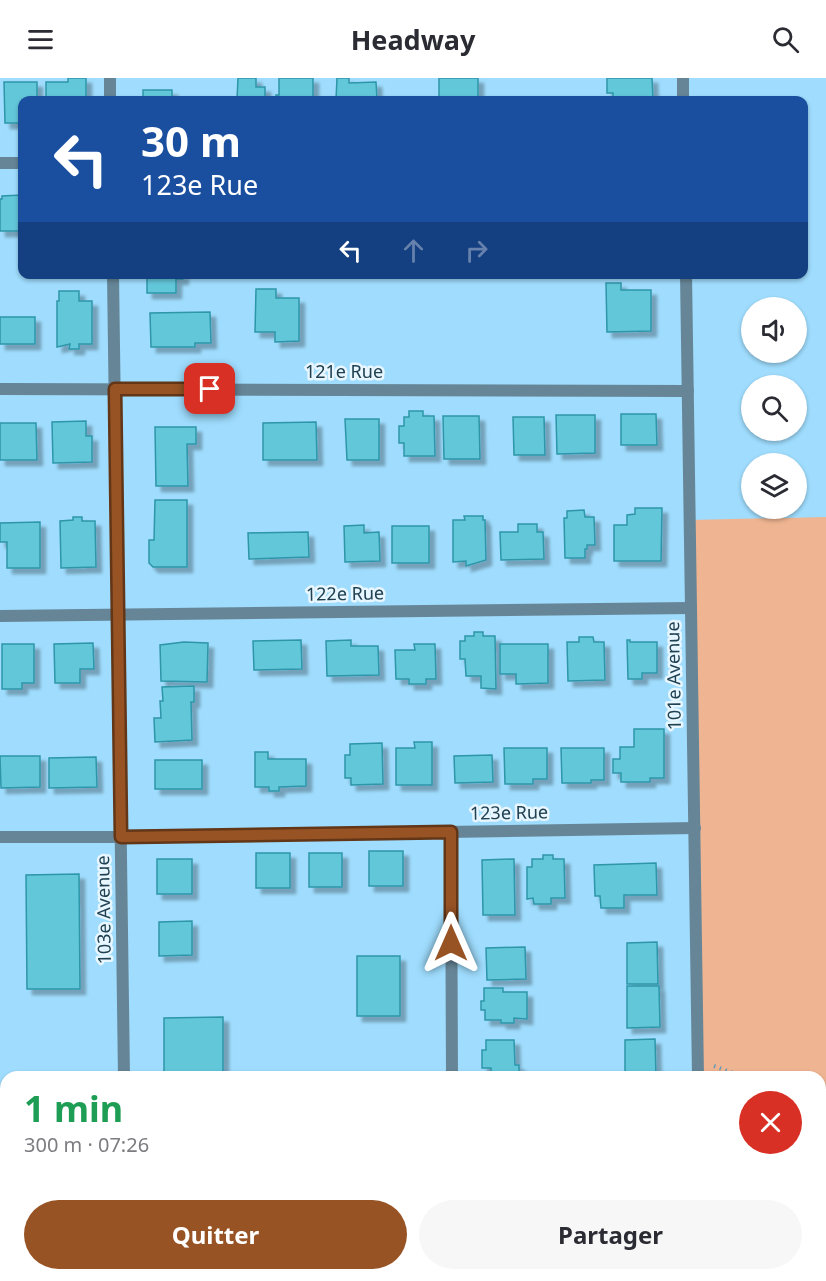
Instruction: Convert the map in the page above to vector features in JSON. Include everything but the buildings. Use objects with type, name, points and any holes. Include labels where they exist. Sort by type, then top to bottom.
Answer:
[{"type":"street","points":[[110,78],[110,96]]},
{"type":"street","points":[[683,78],[683,96]]},
{"type":"street","points":[[0,163],[18,163]]},
{"type":"street","name":"103e Avenue","points":[[113,279],[124,1071]]},
{"type":"street","name":"101e Avenue","points":[[686,279],[698,1071]]},
{"type":"street","name":"121e Rue","points":[[0,389],[688,391]]},
{"type":"street","name":"122e Rue","points":[[0,616],[691,608]]},
{"type":"street","name":"123e Rue","points":[[0,837],[694,828]]},
{"type":"street","points":[[451,832],[452,1071]]},
{"type":"path","points":[[698,1061],[727,1071]]},
{"type":"shaded area","points":[[826,517],[826,1071],[698,1071],[690,520]]},
{"type":"route","points":[[210,389],[115,389],[121,837],[451,832],[451,943]]}]
